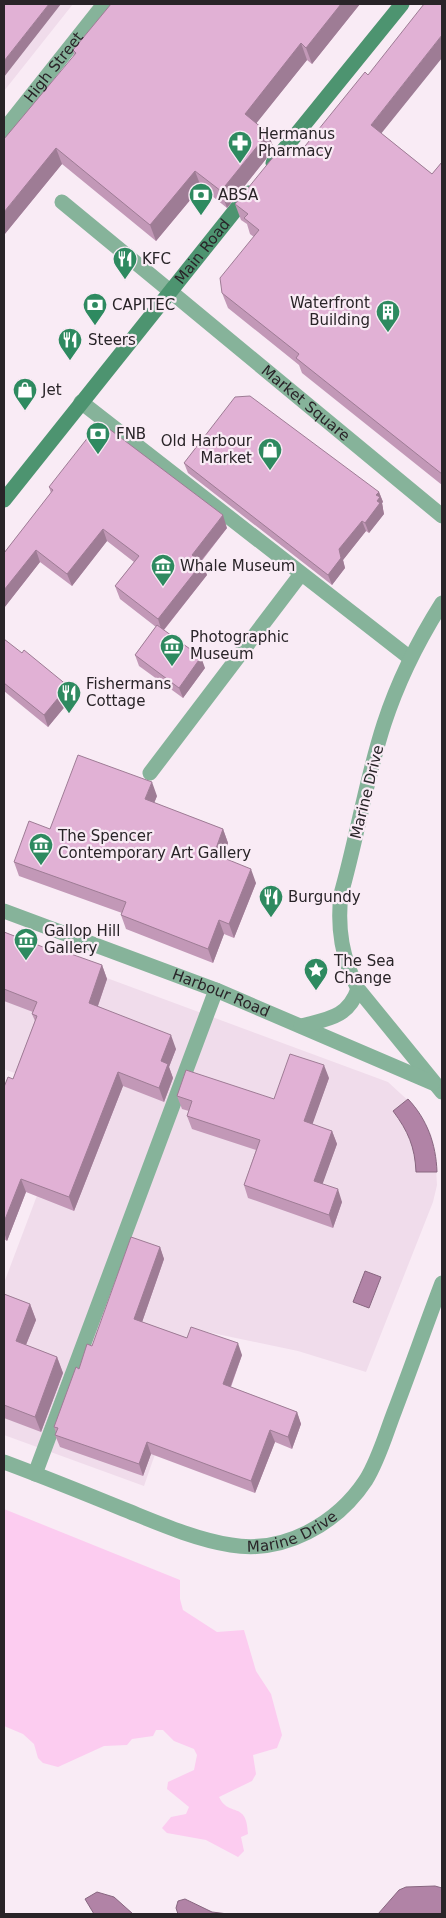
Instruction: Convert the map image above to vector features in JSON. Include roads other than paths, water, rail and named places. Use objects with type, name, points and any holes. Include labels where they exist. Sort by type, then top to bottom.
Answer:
[{"type":"main road","name":"Main Road","points":[[4,500],[402,4]]},
{"type":"street","name":"High Street","points":[[4,130],[104,4]]},
{"type":"street","name":"Market Square","points":[[62,202],[442,516]]},
{"type":"street","points":[[81,402],[410,658]]},
{"type":"street","points":[[150,773],[301,574]]},
{"type":"street","name":"Marine Drive","points":[[439,1088],[358,989],[342,952],[339,912],[341,894],[384,724],[410,658],[426,627],[442,603]]},
{"type":"street","name":"Harbour Road","points":[[4,911],[216,990],[439,1088]]},
{"type":"street","points":[[301,1026],[337,1016],[354,1000],[358,989]]},
{"type":"street","points":[[35,1474],[216,990]]},
{"type":"street","name":"Marine Drive","points":[[4,1462],[211,1541],[255,1546],[277,1544],[314,1530],[341,1510],[366,1479],[377,1458],[442,1283]]},
{"type":"place","name":"Hermanus Pharmacy","points":[[240,164]]},
{"type":"place","name":"ABSA","points":[[201,216]]},
{"type":"place","name":"KFC","points":[[125,280]]},
{"type":"place","name":"CAPITEC","points":[[95,326]]},
{"type":"place","name":"Waterfront Building","points":[[388,333]]},
{"type":"place","name":"Steers","points":[[70,361]]},
{"type":"place","name":"Jet","points":[[25,411]]},
{"type":"place","name":"FNB","points":[[98,455]]},
{"type":"place","name":"Old Harbour Market","points":[[270,471]]},
{"type":"place","name":"Whale Museum","points":[[163,587]]},
{"type":"place","name":"Photographic Museum","points":[[172,667]]},
{"type":"place","name":"Fishermans Cottage","points":[[69,714]]},
{"type":"place","name":"The Spencer Contemporary Art Gallery","points":[[41,866]]},
{"type":"place","name":"Burgundy","points":[[271,918]]},
{"type":"place","name":"Gallop Hill Gallery","points":[[26,961]]},
{"type":"place","name":"The Sea Change","points":[[316,991]]}]
